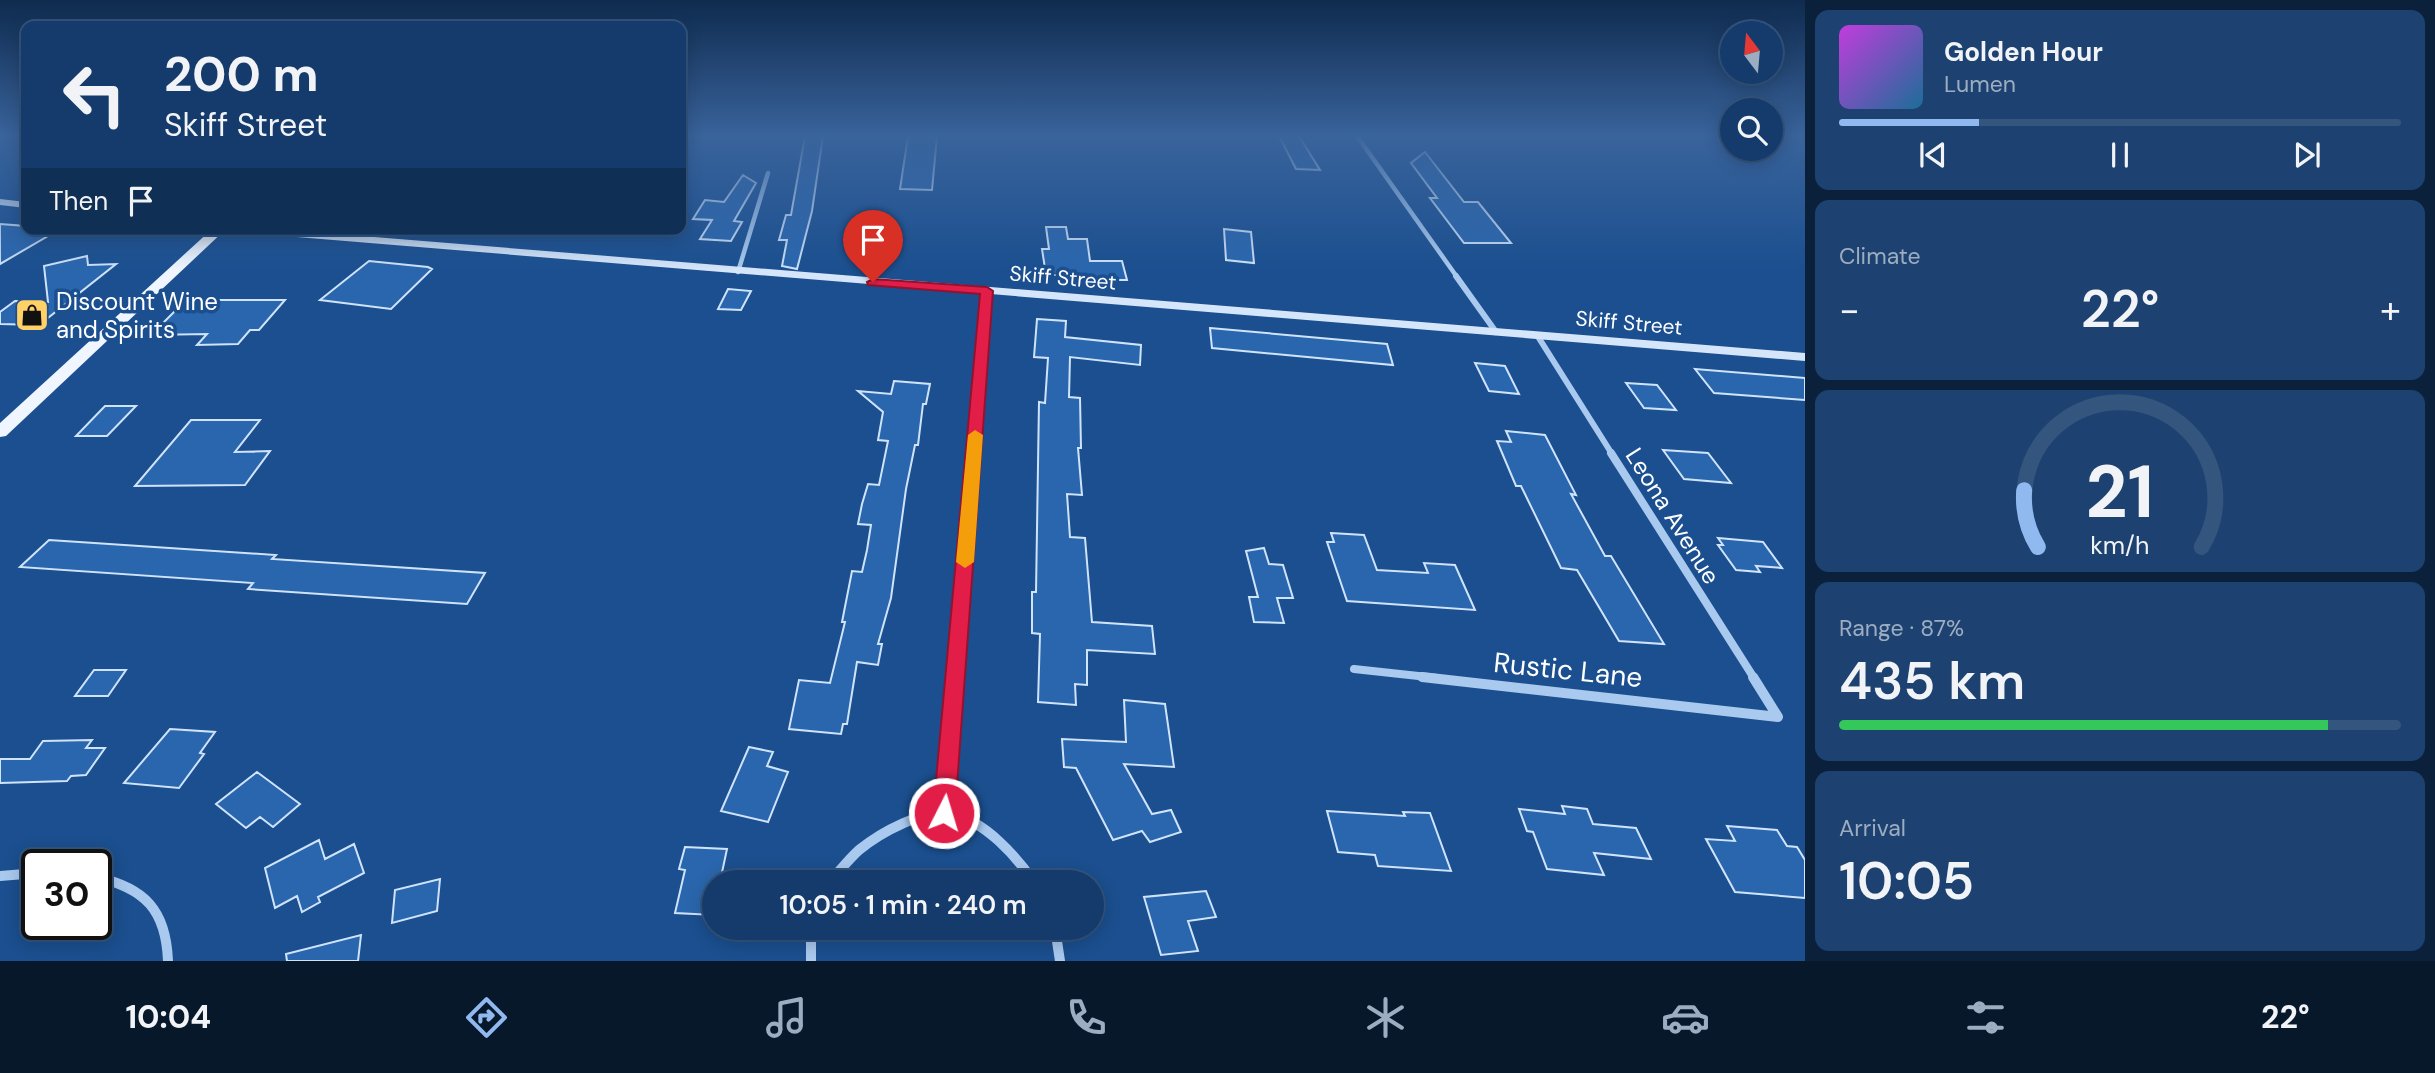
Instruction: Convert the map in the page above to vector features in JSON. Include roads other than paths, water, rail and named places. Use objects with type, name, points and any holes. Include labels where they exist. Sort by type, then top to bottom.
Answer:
[{"type":"main road","points":[[0,202],[21,204]]},
{"type":"main road","points":[[0,432],[213,235]]},
{"type":"main road","name":"Skiff Street","points":[[305,235],[1805,357]]},
{"type":"street","points":[[738,272],[766,181]]},
{"type":"street","points":[[1389,181],[1496,332]]},
{"type":"street","points":[[944,813],[987,291]]},
{"type":"street","name":"Leona Avenue","points":[[1537,335],[1778,717]]},
{"type":"street","name":"Rustic Lane","points":[[1354,669],[1778,717]]},
{"type":"street","points":[[840,870],[860,849],[903,826],[944,813],[978,826],[1027,870]]},
{"type":"street","points":[[0,876],[21,874]]},
{"type":"street","points":[[112,879],[144,895],[161,921],[167,961]]},
{"type":"street","points":[[811,940],[811,961]]},
{"type":"street","points":[[1057,940],[1060,961]]},
{"type":"place","name":"Discount Wine and Spirits","points":[[32,315]]}]
